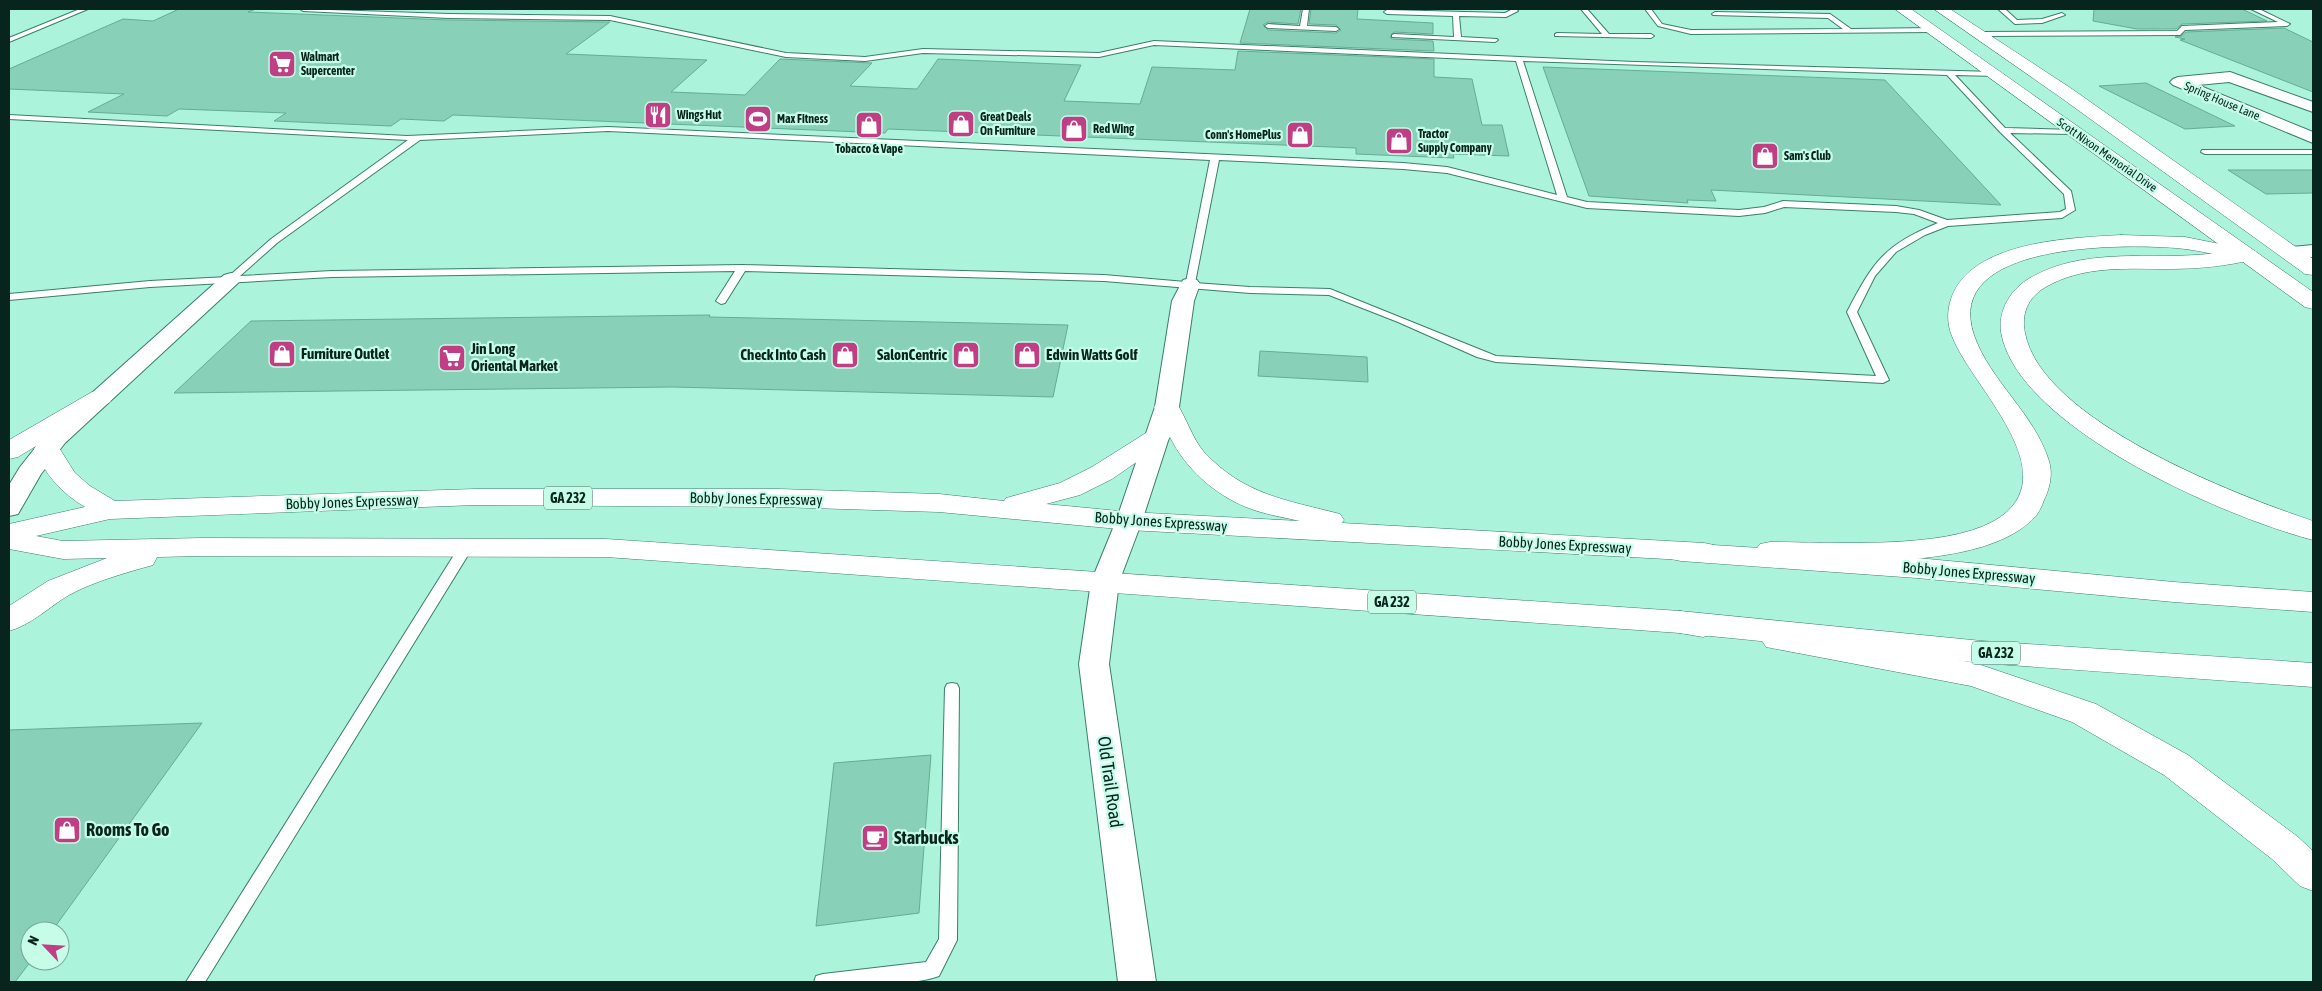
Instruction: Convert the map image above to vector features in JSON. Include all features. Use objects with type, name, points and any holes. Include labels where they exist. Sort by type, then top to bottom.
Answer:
[{"type":"main road","name":"Scott Nixon Memorial Drive","points":[[1902,9],[1935,30],[2073,132],[2313,302]]},
{"type":"main road","name":"Scott Nixon Memorial Drive","points":[[1941,9],[1981,34],[2313,269]]},
{"type":"main road","points":[[1681,552],[1925,548],[1955,543],[1989,533],[2007,525],[2024,512],[2032,500],[2037,485],[2037,468],[2033,448],[1975,360],[1961,327],[1958,310],[1962,295],[1972,278],[2008,258],[2035,249],[2064,245],[2101,242],[2177,242],[2248,255]]},
{"type":"main road","points":[[2289,252],[2190,262],[2096,264],[2060,272],[2037,283],[2018,298],[2011,326],[2019,355],[2040,384],[2070,412],[2113,442],[2226,499],[2313,531]]},
{"type":"main road","points":[[9,451],[101,397]]},
{"type":"main road","points":[[1167,407],[1192,455],[1234,491],[1258,502],[1394,536]]},
{"type":"main road","points":[[997,508],[1070,489],[1102,473],[1158,436]]},
{"type":"main road","points":[[47,449],[54,465],[64,480],[82,494],[110,510]]},
{"type":"main road","name":"Bobby Jones Expressway","points":[[9,533],[110,510],[475,498],[778,498],[939,503],[1129,521],[1681,552],[1917,568],[2174,592],[2313,602]]},
{"type":"main road","name":"GA 232","points":[[9,540],[63,550],[191,547],[606,548],[1680,622],[1982,652],[2313,675]]},
{"type":"main road","points":[[9,620],[60,588],[101,570],[191,547]]},
{"type":"main road","points":[[1680,622],[1975,674],[2084,713],[2176,765],[2285,848],[2313,875]]},
{"type":"street","name":"Spring House Lane","points":[[2313,107],[2230,77],[2178,82],[2313,138]]},
{"type":"street","points":[[2289,252],[2313,251]]},
{"type":"street","points":[[9,508],[29,472],[56,438],[231,280]]},
{"type":"street","name":"Old Trail Road","points":[[1137,982],[1094,664],[1105,582],[1129,521],[1167,407],[1183,301],[1190,284]]},
{"type":"lane","points":[[9,40],[85,9]]},
{"type":"lane","points":[[303,9],[449,16],[610,18],[786,55],[856,59],[923,51],[1099,55],[1154,43],[1519,59],[1994,74]]},
{"type":"lane","points":[[1303,28],[1306,9]]},
{"type":"lane","points":[[1387,12],[1506,15],[1515,11],[1513,9]]},
{"type":"lane","points":[[1584,9],[1607,36]]},
{"type":"lane","points":[[1648,9],[1660,26],[1691,32],[1935,30]]},
{"type":"lane","points":[[2001,9],[2015,22],[2035,34]]},
{"type":"lane","points":[[1981,34],[2180,33],[2182,28],[2287,24],[2254,9]]},
{"type":"lane","points":[[1712,12],[1830,16],[1850,31]]},
{"type":"lane","points":[[1712,12],[1720,20]]},
{"type":"lane","points":[[1456,14],[1458,39]]},
{"type":"lane","points":[[2015,22],[2031,14]]},
{"type":"lane","points":[[2015,22],[2042,20],[2062,15]]},
{"type":"lane","points":[[1268,26],[1336,29]]},
{"type":"lane","points":[[1726,26],[1731,32]]},
{"type":"lane","points":[[1557,35],[1651,36]]},
{"type":"lane","points":[[1394,36],[1494,40]]},
{"type":"lane","points":[[1519,59],[1563,199]]},
{"type":"lane","points":[[9,297],[150,284],[332,274],[742,268],[1095,278],[1250,290],[1330,292],[1402,320],[1481,355],[1496,358],[1883,380],[1852,312],[1871,275],[1893,250],[1922,233],[1946,223],[2062,215],[2071,210],[2068,193],[1948,72]]},
{"type":"lane","points":[[9,116],[417,138],[608,129],[1397,165],[1447,170],[1587,205],[1739,213],[1765,210],[1783,204],[1916,212],[1946,223]]},
{"type":"lane","points":[[2004,130],[2073,132]]},
{"type":"lane","points":[[231,280],[274,241],[417,138]]},
{"type":"lane","points":[[2205,152],[2313,152]]},
{"type":"lane","points":[[1190,284],[1215,157]]},
{"type":"lane","points":[[721,301],[742,268]]},
{"type":"lane","points":[[195,982],[466,547]]},
{"type":"lane","points":[[823,982],[932,970],[948,940],[952,688]]},
{"type":"building","points":[[179,9],[256,9],[248,12],[449,20],[610,22],[566,54],[707,60],[671,92],[745,95],[780,59],[872,63],[850,86],[917,89],[938,59],[1081,65],[1064,101],[1140,104],[1152,67],[1235,70],[1238,51],[1434,59],[1434,77],[1472,79],[1482,125],[1502,125],[1509,156],[1453,154],[1454,158],[1356,154],[1356,148],[888,129],[885,133],[453,115],[444,121],[401,119],[391,126],[274,121],[286,113],[179,109],[167,116],[88,112],[124,94],[9,89],[9,69],[123,19],[153,21]]},
{"type":"building","points":[[1250,9],[1301,9],[1298,24],[1268,22],[1263,25],[1268,30],[1336,33],[1341,30],[1336,25],[1309,24],[1311,9],[1358,9],[1357,19],[1433,23],[1433,34],[1394,32],[1390,37],[1392,39],[1433,41],[1434,51],[1240,43]]},
{"type":"building","points":[[2094,9],[2242,9],[2267,21],[2182,24],[2176,29],[2137,29],[2093,21]]},
{"type":"building","points":[[2284,28],[2313,42],[2313,92],[2180,40],[2185,39],[2175,37],[2181,36],[2186,32]]},
{"type":"building","name":"Sam's Club","points":[[1543,67],[1885,80],[2001,205],[1711,190],[1716,201],[1687,200],[1688,203],[1589,196]]},
{"type":"building","points":[[2146,83],[2235,126],[2185,129],[2099,86]]},
{"type":"building","points":[[2228,170],[2313,170],[2313,193],[2266,194]]},
{"type":"building","points":[[710,315],[709,317],[1068,325],[1053,397],[673,387],[174,393],[251,321]]},
{"type":"building","points":[[1260,351],[1367,357],[1368,382],[1258,376]]},
{"type":"building","name":"Rooms To Go","points":[[202,723],[59,921],[20,921],[20,971],[23,971],[15,982],[9,982],[9,730]]},
{"type":"building","name":"Starbucks","points":[[931,755],[919,913],[816,926],[834,763]]},
{"type":"place","name":"Walmart Supercenter","points":[[282,64]]},
{"type":"place","name":"Wings Hut","points":[[658,115]]},
{"type":"place","name":"Max Fitness","points":[[758,119]]},
{"type":"place","name":"Great Deals On Furniture","points":[[961,124]]},
{"type":"place","name":"Tobacco & Vape","points":[[869,125]]},
{"type":"place","name":"Red Wing","points":[[1074,129]]},
{"type":"place","name":"Conn's HomePlus","points":[[1300,135]]},
{"type":"place","name":"Tractor Supply Company","points":[[1399,141]]},
{"type":"place","name":"Sam's Club","points":[[1765,156]]},
{"type":"place","name":"Furniture Outlet","points":[[282,354]]},
{"type":"place","name":"Check Into Cash","points":[[845,355]]},
{"type":"place","name":"SalonCentric","points":[[966,355]]},
{"type":"place","name":"Edwin Watts Golf","points":[[1027,355]]},
{"type":"place","name":"Jin Long Oriental Market","points":[[452,358]]},
{"type":"place","name":"Rooms To Go","points":[[67,830]]},
{"type":"place","name":"Starbucks","points":[[875,838]]}]
